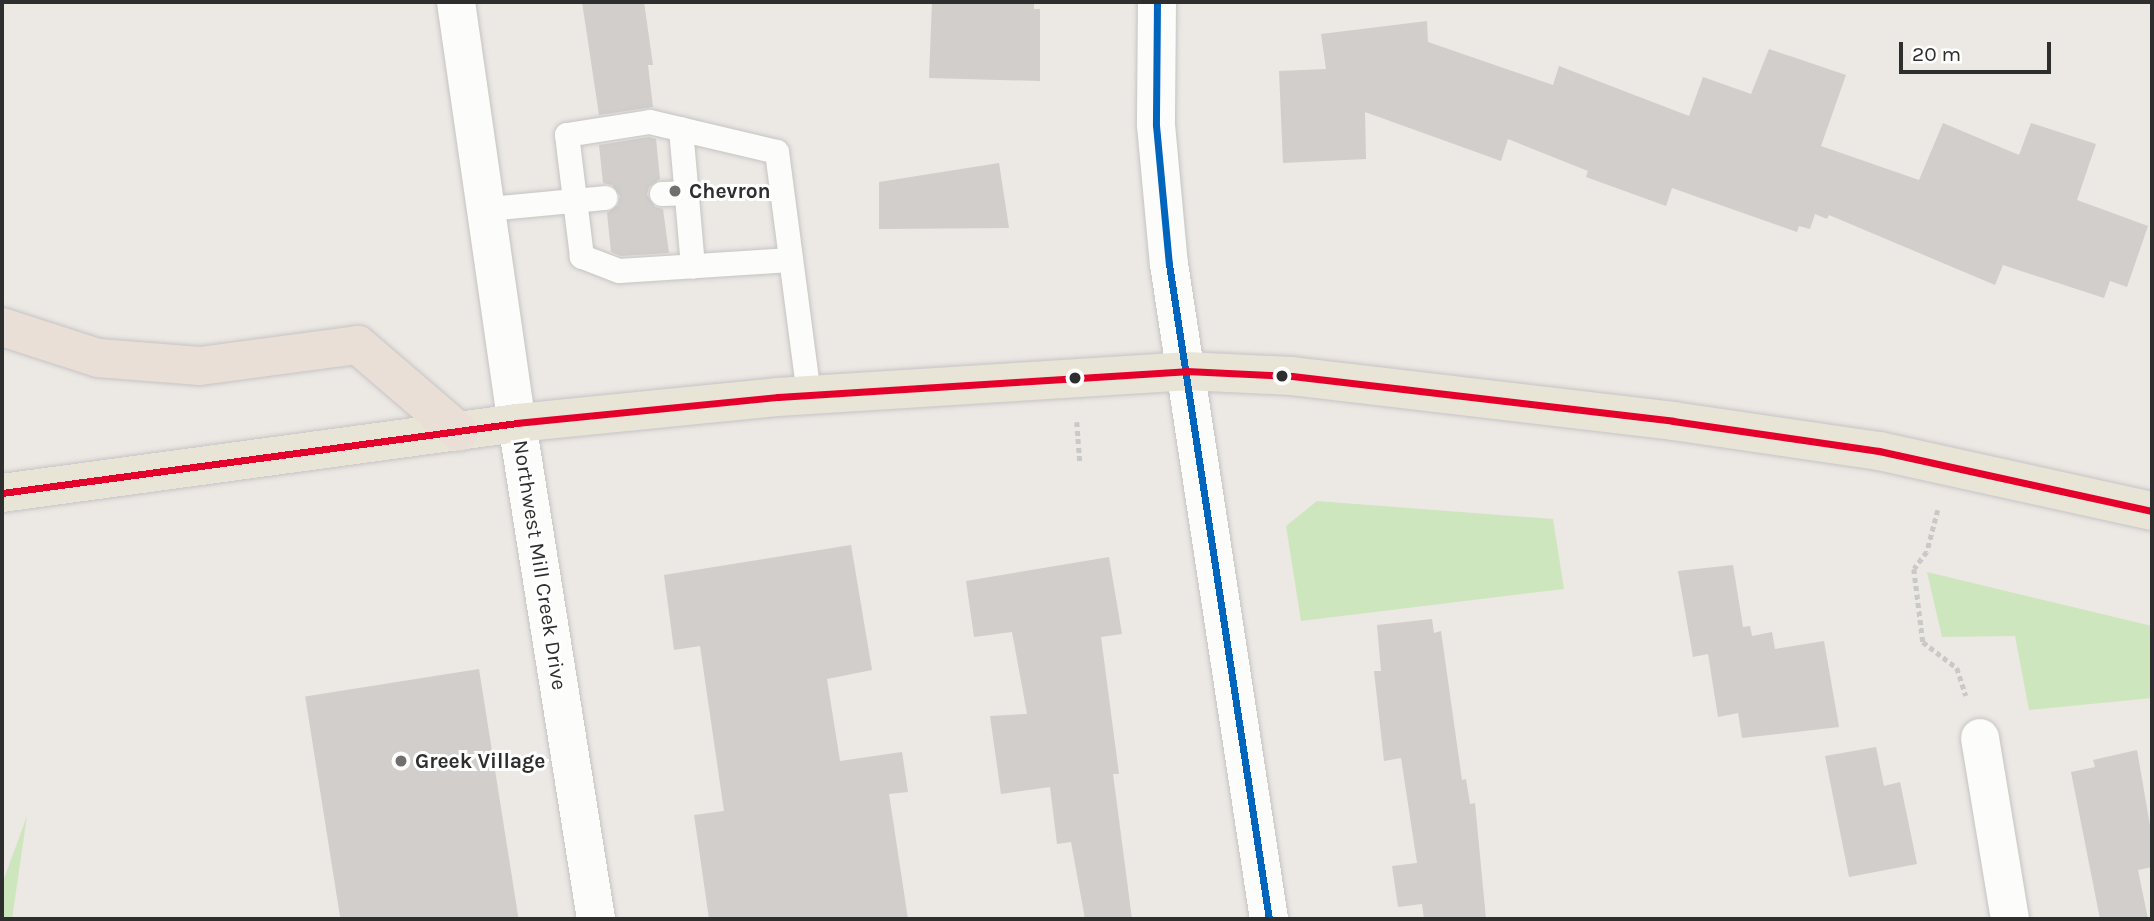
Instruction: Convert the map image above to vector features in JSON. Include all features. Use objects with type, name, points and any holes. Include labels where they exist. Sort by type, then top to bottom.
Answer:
[{"type":"highway","points":[[2,327],[98,358],[200,366],[359,345],[460,432]]},
{"type":"main road","points":[[2,493],[517,424],[808,396],[1186,370],[1292,376],[1659,419],[1951,465],[2152,510]]},
{"type":"street","name":"Northwest Mill Creek Drive","points":[[456,2],[489,209],[517,424],[596,919]]},
{"type":"street","points":[[1157,2],[1156,125],[1169,264],[1269,919]]},
{"type":"street","points":[[1980,738],[2010,919]]},
{"type":"lane","points":[[790,260],[620,271],[582,257],[567,135],[650,122],[777,152],[808,396]]},
{"type":"lane","points":[[681,129],[674,193],[693,266]]},
{"type":"lane","points":[[489,209],[605,198]]},
{"type":"path","points":[[1951,465],[1927,552],[1914,569],[1923,642],[1957,667],[1980,738]]},
{"type":"green space","points":[[1317,501],[1553,519],[1564,589],[1301,621],[1286,526]]},
{"type":"green space","points":[[1927,572],[2152,626],[2152,698],[2029,710],[2015,636],[1942,637]]},
{"type":"green space","points":[[27,816],[12,919],[2,919],[2,884]]},
{"type":"building","points":[[582,2],[644,2],[653,65],[648,65],[653,107],[599,115]]},
{"type":"building","points":[[932,2],[1034,2],[1034,9],[1040,9],[1040,81],[929,78]]},
{"type":"building","points":[[1427,21],[1428,42],[1553,85],[1559,66],[1689,116],[1703,77],[1751,94],[1769,49],[1846,75],[1821,146],[1919,180],[1943,123],[2019,155],[2031,123],[2096,144],[2077,200],[2148,226],[2127,287],[2110,281],[2104,298],[2003,265],[1995,285],[1829,215],[1827,219],[1815,214],[1810,229],[1799,226],[1797,232],[1672,188],[1666,206],[1586,177],[1588,171],[1508,139],[1501,161],[1365,112],[1366,159],[1283,163],[1279,71],[1326,69],[1321,34]]},
{"type":"building","points":[[649,137],[656,139],[660,179],[649,187],[647,195],[655,207],[663,209],[669,253],[621,256],[611,252],[607,213],[618,205],[620,196],[612,185],[603,183],[599,145]]},
{"type":"building","points":[[999,163],[1009,228],[879,229],[879,182]]},
{"type":"building","points":[[851,545],[872,670],[827,679],[840,761],[902,752],[908,792],[889,794],[908,919],[709,919],[694,815],[724,811],[700,646],[674,650],[664,575]]},
{"type":"building","points":[[1109,557],[1122,634],[1101,637],[1119,774],[1113,774],[1132,919],[1085,919],[1071,842],[1057,844],[1050,787],[1001,794],[990,716],[1027,714],[1012,632],[974,637],[966,581]]},
{"type":"building","points":[[1733,565],[1743,627],[1750,626],[1752,636],[1772,632],[1775,649],[1824,641],[1839,727],[1742,738],[1738,713],[1718,717],[1708,654],[1693,657],[1678,571]]},
{"type":"building","points":[[1432,619],[1434,633],[1441,631],[1462,780],[1466,779],[1470,804],[1475,803],[1486,919],[1424,919],[1422,904],[1398,907],[1392,866],[1417,863],[1401,758],[1384,761],[1374,671],[1381,671],[1377,625]]},
{"type":"building","points":[[479,669],[519,919],[340,919],[305,697]]},
{"type":"building","points":[[1876,747],[1884,786],[1900,782],[1917,864],[1849,877],[1825,756]]},
{"type":"building","points":[[2137,750],[2152,837],[2152,867],[2138,870],[2148,919],[2100,919],[2071,772],[2095,767],[2093,760]]},
{"type":"transit line","points":[[1157,2],[1156,125],[1169,264],[1269,919]]},
{"type":"transit line","points":[[2,493],[517,423],[778,397],[1186,371],[1292,376],[1673,421],[1879,451],[2152,511]]},
{"type":"place","name":"Chevron","points":[[675,191]]},
{"type":"place","name":"Greek Village","points":[[401,761]]}]
